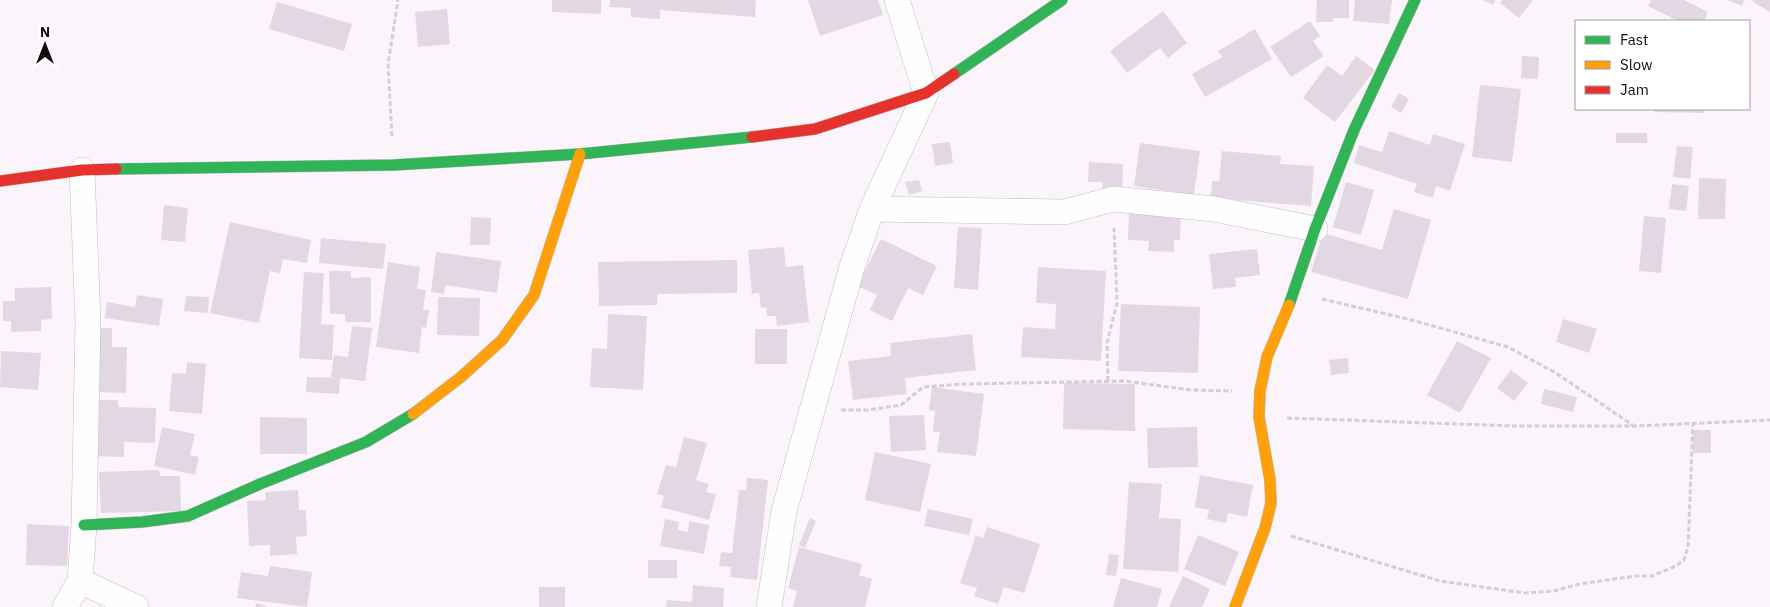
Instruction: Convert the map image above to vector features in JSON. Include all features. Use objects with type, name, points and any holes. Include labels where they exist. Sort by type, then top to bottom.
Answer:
[{"type":"street","points":[[770,607],[784,511],[852,267],[872,209],[926,93],[897,0]]},
{"type":"street","points":[[0,181],[82,170],[393,164],[580,154],[786,134],[815,129],[926,93],[1062,0]]},
{"type":"street","points":[[1235,607],[1265,528],[1271,503],[1270,480],[1259,417],[1260,391],[1267,356],[1294,293],[1315,229],[1354,130],[1415,0]]},
{"type":"street","points":[[84,525],[142,522],[188,516],[260,484],[366,442],[415,413],[461,377],[502,340],[534,296],[580,154]]},
{"type":"street","points":[[66,607],[80,580],[84,525],[88,322],[82,170]]},
{"type":"street","points":[[872,209],[1065,212],[1113,200],[1214,209],[1315,229]]},
{"type":"street","points":[[80,580],[136,607]]},
{"type":"path","points":[[393,164],[388,64],[398,0]]},
{"type":"path","points":[[1108,381],[1108,343],[1117,303],[1113,200]]},
{"type":"path","points":[[1294,293],[1408,319],[1508,347],[1556,373],[1635,426]]},
{"type":"path","points":[[812,409],[868,410],[901,404],[923,387],[964,384],[1125,381],[1191,390],[1260,391]]},
{"type":"path","points":[[1259,417],[1515,426],[1635,426],[1770,420]]},
{"type":"path","points":[[1265,528],[1440,580],[1524,593],[1554,591],[1579,584],[1634,576],[1652,576],[1676,566],[1684,560],[1688,547],[1693,422]]},
{"type":"building","points":[[552,0],[601,0],[601,14],[552,12]]},
{"type":"building","points":[[610,0],[756,0],[755,17],[660,10],[660,19],[631,17],[631,8],[609,7]]},
{"type":"building","points":[[808,0],[878,0],[883,15],[820,36]]},
{"type":"building","points":[[1317,0],[1349,0],[1349,18],[1333,18],[1333,22],[1316,22]]},
{"type":"building","points":[[1355,0],[1392,0],[1389,24],[1353,21]]},
{"type":"building","points":[[1483,0],[1495,0],[1493,5]]},
{"type":"building","points":[[1502,0],[1533,0],[1519,18],[1500,3]]},
{"type":"building","points":[[1651,0],[1684,0],[1708,12],[1704,20],[1676,20],[1648,6]]},
{"type":"building","points":[[1727,0],[1744,0],[1742,6]]},
{"type":"building","points":[[1750,0],[1770,0],[1770,12]]},
{"type":"building","points":[[277,2],[352,24],[344,51],[269,29]]},
{"type":"building","points":[[447,9],[450,44],[418,47],[415,12]]},
{"type":"building","points":[[1163,11],[1187,43],[1168,58],[1160,48],[1127,73],[1110,51]]},
{"type":"building","points":[[1310,21],[1320,36],[1313,41],[1324,56],[1291,77],[1270,47]]},
{"type":"building","points":[[1255,29],[1272,59],[1205,97],[1192,74],[1222,57],[1218,51]]},
{"type":"building","points":[[1356,56],[1375,70],[1335,122],[1303,98],[1327,65],[1342,76]]},
{"type":"building","points":[[1522,56],[1539,57],[1538,79],[1521,78]]},
{"type":"building","points":[[1480,85],[1521,89],[1512,162],[1472,157]]},
{"type":"building","points":[[1399,93],[1409,99],[1401,113],[1391,107]]},
{"type":"building","points":[[1654,110],[1704,110],[1704,113],[1654,112]]},
{"type":"building","points":[[1389,131],[1430,145],[1433,134],[1465,144],[1450,191],[1436,186],[1433,198],[1414,192],[1417,184],[1354,163],[1359,145],[1382,152]]},
{"type":"building","points":[[1616,133],[1647,133],[1647,143],[1616,143]]},
{"type":"building","points":[[950,142],[953,163],[935,166],[932,144]]},
{"type":"building","points":[[1140,143],[1200,151],[1194,195],[1134,186]]},
{"type":"building","points":[[1677,146],[1693,147],[1690,179],[1673,177]]},
{"type":"building","points":[[1222,151],[1281,156],[1280,164],[1314,166],[1311,206],[1211,198],[1212,181],[1219,181]]},
{"type":"building","points":[[1089,162],[1123,164],[1122,195],[1102,194],[1103,182],[1088,182]]},
{"type":"building","points":[[1699,178],[1726,179],[1725,219],[1698,219]]},
{"type":"building","points":[[919,180],[922,191],[909,195],[905,182]]},
{"type":"building","points":[[1346,182],[1374,190],[1361,235],[1333,227]]},
{"type":"building","points":[[1672,184],[1689,186],[1686,211],[1669,209]]},
{"type":"building","points":[[164,205],[188,208],[185,242],[161,240]]},
{"type":"building","points":[[1394,209],[1431,220],[1408,299],[1311,272],[1323,233],[1382,250]]},
{"type":"building","points":[[1129,211],[1181,214],[1180,240],[1174,240],[1174,252],[1148,251],[1149,241],[1128,240]]},
{"type":"building","points":[[1644,216],[1666,218],[1661,273],[1639,271]]},
{"type":"building","points":[[471,217],[491,218],[490,245],[470,245]]},
{"type":"building","points":[[230,222],[311,240],[307,263],[283,259],[280,273],[270,271],[259,323],[210,313]]},
{"type":"building","points":[[958,227],[982,228],[978,290],[954,288]]},
{"type":"building","points":[[321,238],[386,244],[383,269],[319,263]]},
{"type":"building","points":[[881,239],[937,266],[923,295],[908,288],[892,321],[870,310],[877,295],[857,286]]},
{"type":"building","points":[[784,247],[786,267],[803,265],[809,322],[777,326],[776,316],[767,316],[766,307],[761,308],[759,293],[752,294],[748,250]]},
{"type":"building","points":[[1257,249],[1260,275],[1235,278],[1236,287],[1213,289],[1209,254]]},
{"type":"building","points":[[436,252],[501,261],[497,293],[445,285],[444,294],[431,292]]},
{"type":"building","points":[[737,260],[737,293],[657,294],[657,305],[599,306],[598,262]]},
{"type":"building","points":[[388,262],[420,267],[417,289],[426,290],[423,310],[429,310],[426,328],[422,327],[419,353],[376,347]]},
{"type":"building","points":[[1038,267],[1106,271],[1101,361],[1021,357],[1023,327],[1055,329],[1056,304],[1036,303]]},
{"type":"building","points":[[329,271],[351,271],[351,278],[371,277],[371,322],[345,322],[345,314],[330,314]]},
{"type":"building","points":[[304,272],[324,273],[321,324],[334,325],[332,360],[299,358]]},
{"type":"building","points":[[51,287],[52,319],[41,320],[41,331],[11,332],[11,321],[3,321],[3,301],[15,301],[15,288]]},
{"type":"building","points":[[137,295],[163,299],[159,326],[105,318],[107,302],[135,307]]},
{"type":"building","points":[[186,296],[209,297],[208,313],[184,311]]},
{"type":"building","points":[[438,297],[480,298],[479,336],[437,335]]},
{"type":"building","points":[[1121,304],[1200,307],[1198,373],[1118,371]]},
{"type":"building","points":[[608,314],[647,316],[643,390],[590,387],[592,348],[607,349]]},
{"type":"building","points":[[1563,319],[1597,329],[1589,353],[1556,342]]},
{"type":"building","points":[[352,326],[372,328],[365,381],[331,377],[334,355],[348,357]]},
{"type":"building","points":[[93,328],[112,328],[112,347],[127,347],[126,393],[92,392]]},
{"type":"building","points":[[755,329],[787,329],[787,364],[755,364]]},
{"type":"building","points":[[972,334],[976,370],[905,378],[907,394],[853,400],[848,361],[891,356],[890,343]]},
{"type":"building","points":[[1457,341],[1491,358],[1460,413],[1427,395]]},
{"type":"building","points":[[1,351],[41,353],[38,390],[0,387]]},
{"type":"building","points":[[1348,358],[1349,373],[1331,375],[1329,360]]},
{"type":"building","points":[[187,362],[206,364],[202,414],[169,411],[172,373],[186,374]]},
{"type":"building","points":[[1511,370],[1528,383],[1514,401],[1497,388]]},
{"type":"building","points":[[307,377],[340,378],[339,394],[306,392]]},
{"type":"building","points":[[1064,383],[1135,384],[1135,431],[1063,429]]},
{"type":"building","points":[[932,387],[984,394],[976,456],[937,452],[940,432],[933,432],[935,411],[929,410]]},
{"type":"building","points":[[1544,389],[1577,397],[1573,412],[1541,404]]},
{"type":"building","points":[[90,400],[118,400],[118,407],[156,408],[155,443],[124,442],[124,457],[88,456]]},
{"type":"building","points":[[924,415],[926,450],[891,452],[889,416]]},
{"type":"building","points":[[260,417],[307,418],[307,454],[260,454]]},
{"type":"building","points":[[162,427],[195,434],[190,455],[199,457],[195,475],[154,466]]},
{"type":"building","points":[[1197,427],[1198,467],[1148,468],[1147,428]]},
{"type":"building","points":[[1693,430],[1711,430],[1711,453],[1693,453]]},
{"type":"building","points":[[684,437],[707,443],[696,480],[709,484],[706,492],[716,494],[709,520],[661,507],[664,496],[657,494],[666,465],[676,467]]},
{"type":"building","points":[[875,452],[931,464],[920,512],[865,500]]},
{"type":"building","points":[[159,470],[160,476],[180,476],[181,511],[101,513],[99,472]]},
{"type":"building","points":[[1200,475],[1253,485],[1247,517],[1228,513],[1226,523],[1207,519],[1209,510],[1195,507]]},
{"type":"building","points":[[747,478],[768,480],[757,580],[730,577],[731,567],[719,566],[721,552],[732,553],[739,490],[746,490]]},
{"type":"building","points":[[1129,482],[1162,484],[1159,518],[1181,519],[1178,572],[1123,569]]},
{"type":"building","points":[[298,490],[299,510],[306,510],[307,536],[296,537],[297,554],[270,556],[270,545],[249,546],[247,501],[266,500],[265,492]]},
{"type":"building","points":[[928,509],[973,519],[969,535],[924,526]]},
{"type":"building","points":[[810,518],[816,521],[805,548],[799,545]]},
{"type":"building","points":[[665,519],[679,522],[678,530],[688,532],[689,521],[709,525],[704,554],[660,546]]},
{"type":"building","points":[[27,524],[69,526],[67,566],[26,565]]},
{"type":"building","points":[[987,527],[1040,544],[1024,593],[1004,587],[998,604],[974,596],[977,588],[960,583],[976,535],[983,538]]},
{"type":"building","points":[[1198,535],[1239,552],[1225,586],[1184,569]]},
{"type":"building","points":[[799,547],[862,564],[859,575],[872,579],[865,607],[793,607],[797,591],[788,588]]},
{"type":"building","points":[[1109,554],[1119,555],[1116,576],[1106,575]]},
{"type":"building","points":[[648,560],[677,560],[677,578],[648,578]]},
{"type":"building","points":[[270,566],[312,572],[307,607],[237,598],[241,572],[268,576]]},
{"type":"building","points":[[1183,576],[1210,589],[1202,607],[1169,607]]},
{"type":"building","points":[[1121,578],[1162,589],[1157,607],[1113,607]]},
{"type":"building","points":[[693,585],[724,588],[723,607],[666,607],[667,600],[692,602]]},
{"type":"building","points":[[539,587],[565,587],[565,607],[539,607]]},
{"type":"building","points":[[257,603],[268,607],[255,607]]},
{"type":"traffic: fast","points":[[954,74],[1062,0]]},
{"type":"traffic: fast","points":[[1289,305],[1315,229],[1354,130],[1415,0]]},
{"type":"traffic: fast","points":[[116,169],[393,165],[580,154],[752,137]]},
{"type":"traffic: fast","points":[[84,525],[142,522],[188,516],[260,484],[366,442],[413,414]]},
{"type":"traffic: slow","points":[[413,414],[461,377],[502,340],[534,295],[580,154]]},
{"type":"traffic: slow","points":[[1235,607],[1265,528],[1271,503],[1270,480],[1259,417],[1260,391],[1267,357],[1289,305]]},
{"type":"traffic: jam","points":[[752,137],[815,129],[926,93],[954,74]]},
{"type":"traffic: jam","points":[[0,181],[82,170],[116,169]]}]
